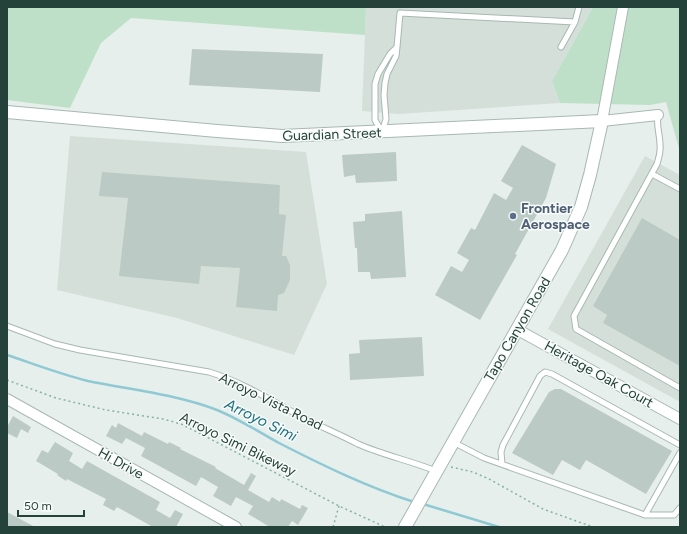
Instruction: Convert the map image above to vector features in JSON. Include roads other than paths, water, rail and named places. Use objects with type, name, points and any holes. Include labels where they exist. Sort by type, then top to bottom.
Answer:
[{"type":"street","points":[[602,121],[624,7]]},
{"type":"street","name":"Guardian Street","points":[[7,112],[217,132],[282,136],[602,121],[658,115]]},
{"type":"street","name":"Tapo Canyon Road","points":[[405,527],[562,250],[576,220],[590,175],[602,121]]},
{"type":"street","name":"Heritage Oak Court","points":[[518,330],[680,420]]},
{"type":"street","name":"Hi Drive","points":[[7,399],[236,527]]},
{"type":"lane","points":[[561,47],[574,22],[579,7]]},
{"type":"lane","points":[[382,132],[386,119],[384,95],[385,82],[387,74],[396,56],[400,10],[574,22]]},
{"type":"lane","points":[[382,132],[375,120],[375,84],[378,74],[390,54],[397,47]]},
{"type":"lane","points":[[658,115],[656,123],[660,143],[660,153],[652,174],[574,316],[576,328],[680,388]]},
{"type":"lane","points":[[652,174],[680,189]]},
{"type":"lane","name":"Arroyo Vista Road","points":[[7,326],[55,344],[80,350],[209,372],[227,377],[256,391],[300,416],[361,445],[437,471]]},
{"type":"lane","points":[[502,464],[501,452],[503,445],[540,376],[545,372],[552,374],[680,445]]},
{"type":"lane","points":[[453,442],[484,458],[645,515],[674,515],[680,508]]},
{"type":"lane","points":[[645,515],[680,453]]},
{"type":"waterway","name":"Arroyo Simi","points":[[7,355],[88,381],[169,396],[217,410],[279,443],[362,483],[414,502]]},
{"type":"waterway","name":"Arroyo Simi","points":[[423,504],[499,527]]},
{"type":"place","name":"Frontier Aerospace","points":[[513,216]]}]
